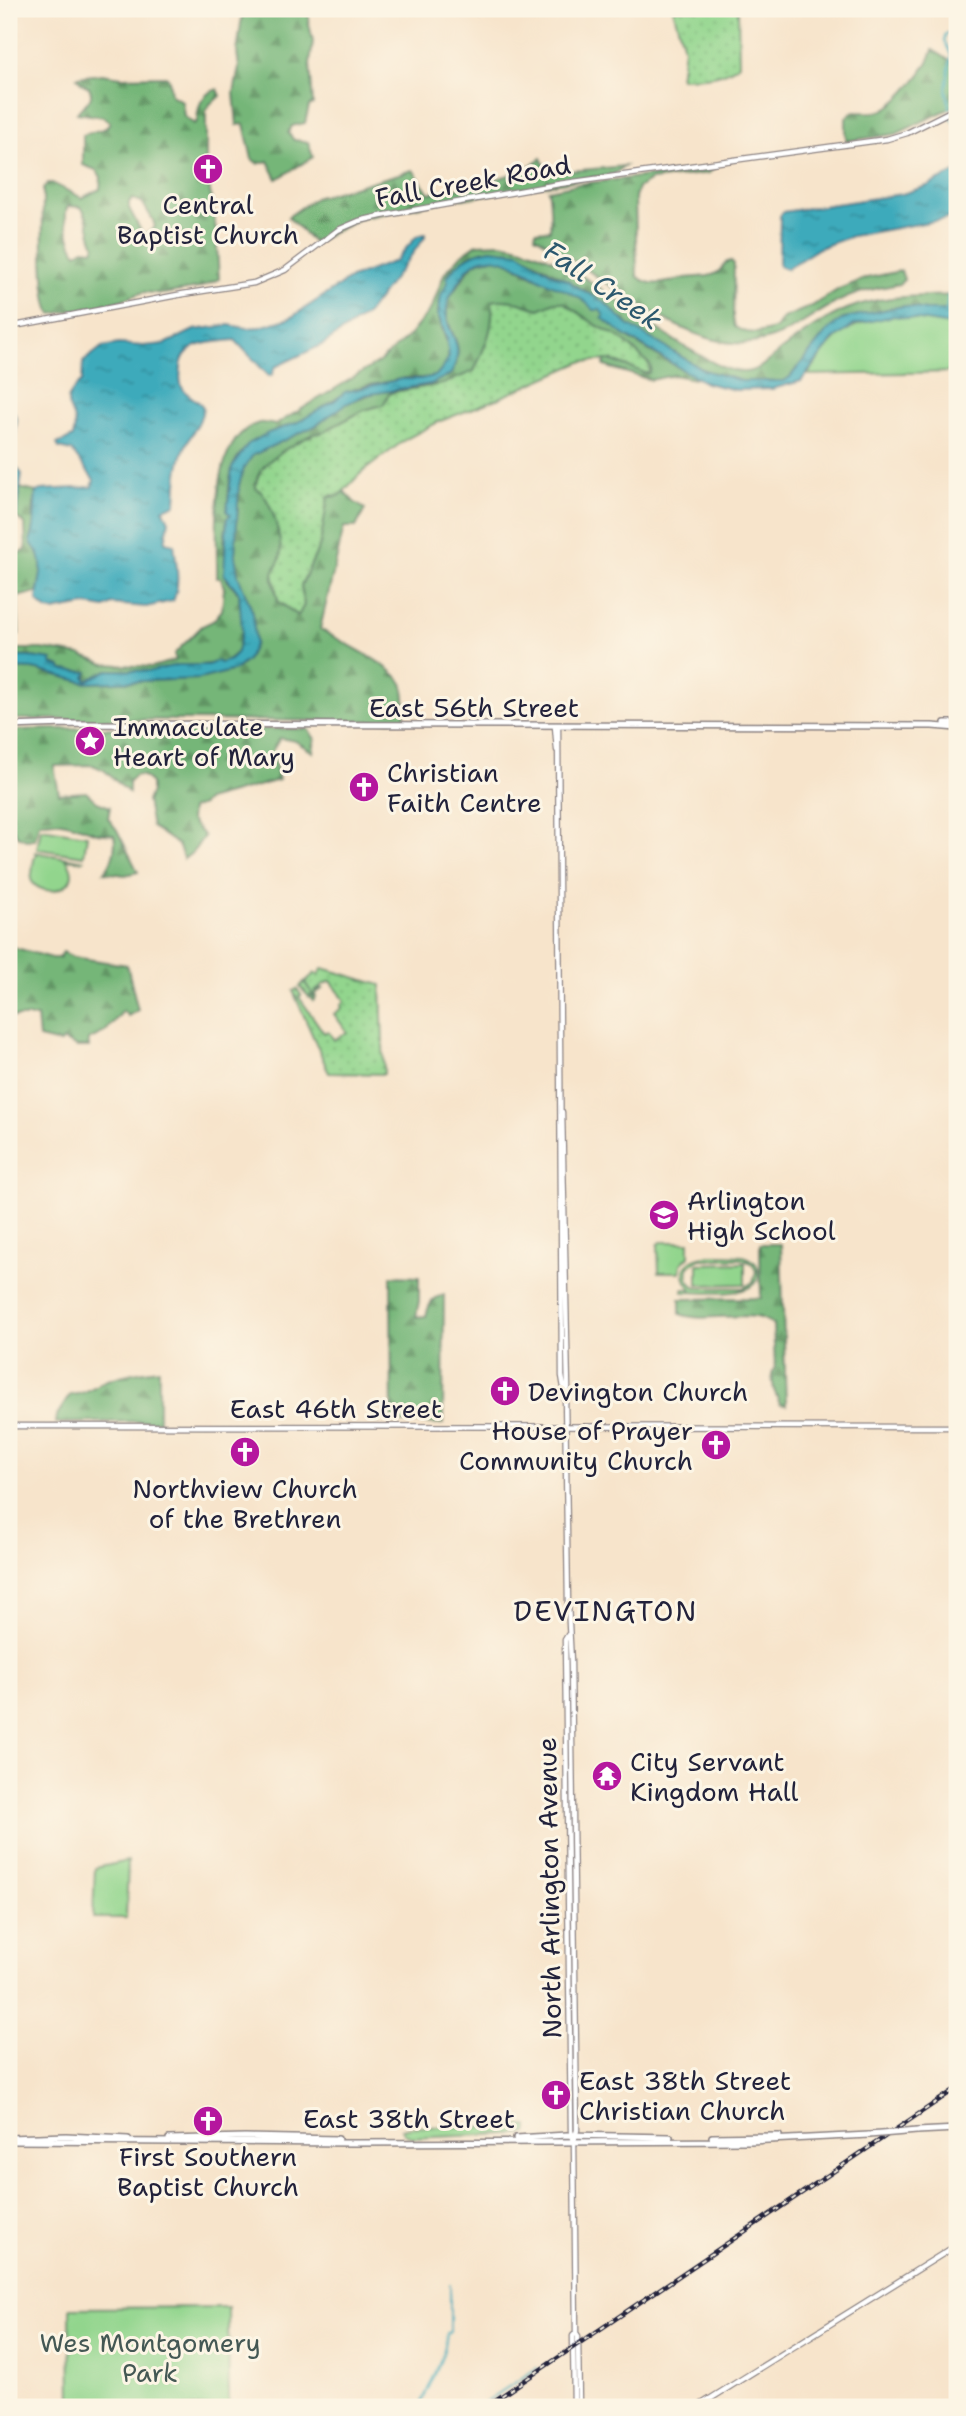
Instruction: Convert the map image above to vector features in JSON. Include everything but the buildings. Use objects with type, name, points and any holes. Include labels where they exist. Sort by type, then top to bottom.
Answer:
[{"type":"main road","name":"Fall Creek Road","points":[[9,327],[252,284],[285,270],[335,231],[364,220],[559,184],[891,138],[957,108]]},
{"type":"main road","name":"East 56th Street","points":[[9,726],[957,726]]},
{"type":"main road","name":"North Arlington Avenue","points":[[557,726],[561,1105],[564,1121],[568,1388],[565,1394],[565,1428],[579,2407]]},
{"type":"main road","name":"East 46th Street","points":[[9,1426],[957,1427]]},
{"type":"main road","name":"East 38th Street","points":[[9,2139],[355,2143],[574,2137],[750,2141],[957,2129]]},
{"type":"main road","points":[[697,2407],[957,2245]]},
{"type":"main road","name":"North Arlington Avenue","points":[[574,2407],[573,2336],[576,2333]]},
{"type":"green space","points":[[243,9],[309,9],[313,41],[310,64],[313,104],[309,106],[305,123],[292,126],[288,133],[294,140],[308,142],[313,157],[277,179],[268,161],[258,164],[252,159],[244,124],[237,125],[234,93],[239,67],[237,52]]},
{"type":"green space","points":[[673,9],[738,9],[739,64],[718,75],[680,78],[684,48]]},
{"type":"green space","points":[[933,50],[949,60],[957,61],[957,105],[896,134],[846,141],[846,118],[852,112],[877,112],[891,105],[920,74]]},
{"type":"green space","points":[[102,74],[122,77],[166,76],[169,79],[171,95],[182,101],[184,116],[194,124],[202,101],[218,89],[221,96],[210,104],[206,111],[206,165],[216,230],[219,279],[199,288],[163,294],[144,292],[107,305],[52,314],[48,307],[44,275],[43,189],[48,183],[52,183],[82,198],[100,189],[101,177],[96,170],[83,165],[83,135],[106,128],[110,122],[104,117],[77,113],[88,101],[91,92],[77,77]],"holes":[[[132,199],[142,202],[153,220],[155,227],[147,234],[142,233],[129,208]],[[68,206],[81,207],[84,211],[95,245],[93,250],[84,249],[77,253],[74,249],[66,223]]]},
{"type":"green space","points":[[541,158],[548,173],[625,166],[614,174],[462,199],[445,199],[358,219],[314,243],[288,217],[315,198],[413,170],[429,193],[503,177]]},
{"type":"green space","points":[[713,169],[709,173],[651,180],[638,188],[635,197],[637,276],[642,280],[660,283],[713,275],[725,263],[731,261],[734,264],[735,327],[756,333],[776,328],[783,318],[812,306],[839,289],[867,278],[901,271],[904,279],[900,284],[850,296],[770,339],[734,343],[710,339],[660,317],[535,236],[536,231],[550,230],[548,190]]},
{"type":"green space","points":[[501,243],[527,249],[577,273],[671,338],[712,362],[736,371],[749,371],[760,367],[814,327],[861,304],[901,297],[957,295],[957,310],[926,310],[903,306],[845,318],[825,334],[784,381],[742,381],[704,370],[628,325],[604,302],[519,252],[481,251],[455,266],[447,278],[448,282],[441,296],[438,312],[447,342],[448,357],[441,372],[428,378],[405,378],[351,391],[304,419],[255,441],[236,460],[230,479],[227,512],[231,515],[227,519],[224,542],[227,580],[239,593],[242,615],[242,631],[237,652],[225,662],[151,671],[108,670],[87,681],[86,672],[62,670],[50,663],[52,660],[9,658],[9,649],[42,649],[80,655],[105,664],[152,667],[176,660],[174,654],[222,610],[224,588],[221,578],[217,578],[219,491],[223,468],[231,448],[242,432],[259,423],[275,425],[379,362],[409,336],[432,307],[444,274],[460,256],[477,244]]},
{"type":"green space","points":[[499,258],[587,301],[603,312],[625,336],[696,377],[694,379],[674,375],[651,380],[604,366],[605,360],[610,360],[645,373],[649,373],[651,369],[621,338],[596,325],[563,302],[555,302],[539,309],[510,301],[492,301],[490,329],[474,371],[443,384],[393,392],[383,405],[364,410],[321,433],[305,438],[276,455],[261,470],[256,488],[262,492],[271,509],[280,542],[280,559],[273,577],[278,601],[298,616],[304,605],[301,586],[320,545],[328,497],[339,496],[344,491],[365,509],[356,527],[344,527],[320,629],[394,673],[405,693],[405,718],[375,721],[9,719],[9,668],[33,669],[87,683],[199,679],[235,670],[247,660],[255,643],[253,613],[238,575],[235,555],[239,485],[244,468],[253,455],[315,426],[346,403],[374,393],[431,384],[456,365],[458,349],[448,320],[449,300],[475,264]]},
{"type":"green space","points":[[500,299],[539,309],[555,301],[563,301],[596,325],[621,338],[650,365],[649,373],[610,360],[581,362],[438,422],[406,439],[361,473],[339,496],[331,495],[320,545],[301,585],[304,605],[299,616],[278,601],[273,573],[280,559],[275,531],[266,501],[256,489],[261,470],[276,455],[295,443],[321,433],[364,410],[383,405],[393,392],[443,384],[474,371],[488,337],[492,301]]},
{"type":"green space","points":[[894,315],[957,326],[957,372],[807,375],[838,336],[854,326]]},
{"type":"green space","points":[[20,488],[36,492],[33,510],[35,533],[31,538],[41,559],[42,568],[37,592],[17,597],[19,634],[14,639],[9,639],[9,552],[20,553],[26,550],[25,524],[16,517]]},
{"type":"green space","points":[[308,729],[315,739],[313,752],[295,741],[280,738],[272,751],[279,780],[207,800],[191,809],[190,820],[204,836],[193,852],[184,859],[178,845],[152,827],[147,801],[151,783],[143,776],[136,775],[129,781],[129,793],[104,770],[93,765],[54,766],[59,794],[86,792],[97,802],[110,807],[108,818],[138,872],[125,875],[104,872],[113,855],[114,835],[97,833],[65,823],[46,822],[39,823],[35,839],[26,840],[17,836],[9,820],[9,737],[16,730]]},
{"type":"green space","points":[[41,828],[87,835],[84,856],[37,849]]},
{"type":"green space","points":[[34,852],[85,861],[66,859],[71,869],[67,884],[61,888],[44,890],[31,880],[37,854]]},
{"type":"green space","points":[[9,946],[52,958],[59,958],[63,952],[73,957],[127,965],[138,1010],[128,1016],[123,1011],[105,1032],[88,1040],[89,1047],[77,1047],[62,1040],[60,1043],[39,1038],[37,1017],[9,1017]]},
{"type":"green space","points":[[323,968],[381,985],[384,1074],[329,1073],[293,991],[297,989],[301,995],[299,997],[324,1033],[328,1031],[334,1040],[347,1032],[334,1014],[342,1008],[341,1005],[345,1001],[331,981],[314,992],[324,988],[315,994],[316,998],[312,993],[310,996],[315,999],[313,1001],[300,987],[304,982],[311,992],[305,982],[315,973],[318,975]]},
{"type":"green space","points":[[661,1242],[689,1242],[689,1256],[681,1264],[680,1272],[659,1272],[658,1245]]},
{"type":"green space","points":[[760,1244],[781,1244],[786,1405],[780,1404],[774,1390],[773,1325],[754,1317],[704,1318],[680,1314],[680,1299],[761,1298]]},
{"type":"green space","points":[[702,1256],[743,1256],[753,1261],[758,1270],[757,1280],[751,1286],[730,1292],[683,1292],[683,1289],[691,1289],[684,1274],[689,1262]],"holes":[[[700,1259],[741,1259],[752,1263],[756,1271],[753,1282],[743,1288],[698,1288],[690,1282],[688,1276],[689,1266]]]},
{"type":"green space","points":[[745,1263],[745,1284],[698,1285],[698,1264]]},
{"type":"green space","points":[[391,1276],[419,1277],[416,1317],[426,1316],[431,1302],[444,1295],[443,1424],[392,1422]]},
{"type":"green space","points":[[159,1369],[159,1421],[56,1423],[57,1415],[70,1395],[86,1391],[113,1378]]},
{"type":"green space","points":[[128,1861],[126,1918],[93,1918],[95,1868]]},
{"type":"green space","points":[[528,2126],[528,2133],[413,2138],[402,2129],[411,2127]]},
{"type":"green space","name":"Wes Montgomery Park","points":[[228,2307],[229,2407],[71,2407],[70,2308]]},
{"type":"water","points":[[957,171],[957,217],[852,236],[819,248],[786,269],[779,266],[780,216],[783,212],[902,194],[927,186]]},
{"type":"water","points":[[425,234],[367,314],[324,344],[275,367],[272,375],[269,376],[235,340],[201,344],[187,352],[183,358],[180,381],[185,392],[203,407],[181,458],[176,504],[163,509],[169,521],[165,542],[174,544],[177,565],[177,587],[173,601],[146,607],[112,604],[105,608],[86,605],[53,611],[47,610],[37,601],[41,561],[30,540],[34,525],[36,492],[92,487],[94,480],[72,451],[59,448],[57,444],[73,437],[74,420],[68,403],[73,390],[82,381],[83,362],[102,347],[119,344],[165,344],[194,330],[229,325],[260,327],[290,318],[351,278],[395,261],[417,236]]},
{"type":"water","name":"Fall Creek","points":[[491,249],[519,252],[604,302],[628,325],[704,370],[742,381],[784,381],[825,334],[845,318],[903,306],[926,310],[957,310],[957,326],[894,316],[854,325],[833,340],[801,381],[772,389],[736,390],[706,383],[693,376],[623,334],[602,318],[604,316],[600,310],[594,310],[572,294],[502,260],[480,260],[470,267],[452,292],[448,304],[448,325],[457,345],[456,362],[451,374],[431,384],[365,395],[346,404],[315,426],[253,455],[244,468],[239,485],[235,555],[238,575],[253,613],[255,643],[247,660],[235,670],[199,679],[87,683],[33,669],[9,668],[9,658],[47,659],[52,660],[51,664],[61,667],[62,670],[88,672],[85,677],[87,681],[108,670],[151,671],[177,665],[208,665],[230,660],[237,652],[242,631],[239,593],[224,574],[227,518],[231,515],[227,512],[232,467],[248,444],[296,423],[345,392],[401,379],[435,376],[440,372],[449,357],[446,336],[438,315],[447,278],[465,259]]},
{"type":"water","points":[[9,405],[17,418],[12,462],[22,474],[17,512],[13,520],[9,521]]},
{"type":"waterway","points":[[950,109],[946,89],[951,55],[944,40],[946,34],[957,30]]},
{"type":"waterway","points":[[950,116],[956,125],[957,135]]},
{"type":"waterway","points":[[946,311],[948,295]]},
{"type":"waterway","points":[[420,2407],[440,2363],[447,2334],[450,2332],[450,2284]]},
{"type":"waterway","points":[[478,2407],[537,2368]]},
{"type":"railway","points":[[485,2407],[957,2088]]},
{"type":"place","name":"Central Baptist Church","points":[[208,169]]},
{"type":"place","name":"Immaculate Heart of Mary","points":[[90,741]]},
{"type":"place","name":"Christian Faith Centre","points":[[364,787]]},
{"type":"place","name":"Arlington High School","points":[[664,1215]]},
{"type":"place","name":"Devington Church","points":[[505,1391]]},
{"type":"place","name":"House of Prayer Community Church","points":[[716,1445]]},
{"type":"place","name":"Northview Church of the Brethren","points":[[245,1452]]},
{"type":"place","name":"City Servant Kingdom Hall","points":[[607,1776]]},
{"type":"place","name":"East 38th Street Christian Church","points":[[556,2095]]},
{"type":"place","name":"First Southern Baptist Church","points":[[208,2121]]},
{"type":"district","name":"DEVINGTON","points":[[606,1611]]}]
